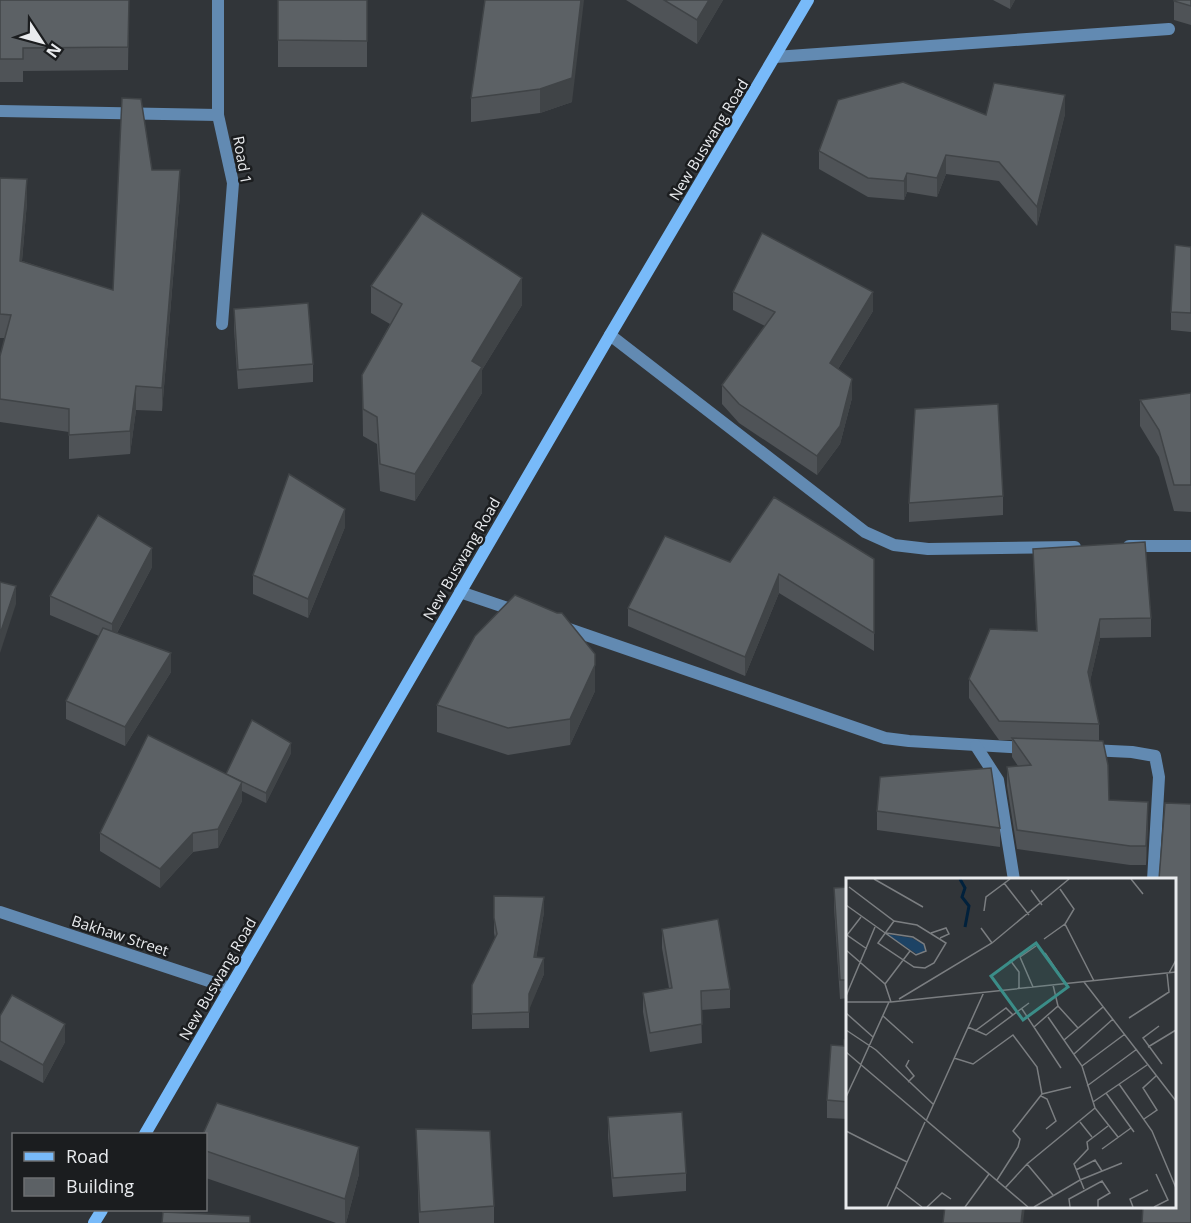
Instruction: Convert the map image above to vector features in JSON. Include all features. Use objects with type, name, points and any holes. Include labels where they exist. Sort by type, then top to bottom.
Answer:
[{"type":"street","name":"Road 1","points":[[218,0],[218,115],[234,183],[222,324]]},
{"type":"street","name":"New Buswang Road","points":[[146,1133],[610,335],[808,0]]},
{"type":"street","points":[[776,57],[1169,29]]},
{"type":"street","points":[[0,111],[218,115]]},
{"type":"street","points":[[610,335],[865,532],[884,541],[894,545],[928,549],[1083,547]]},
{"type":"street","points":[[1119,547],[1191,546]]},
{"type":"street","points":[[460,592],[527,615]]},
{"type":"street","points":[[549,623],[885,738],[976,746],[1036,748]]},
{"type":"street","points":[[976,746],[998,780],[1014,878]]},
{"type":"street","points":[[1072,749],[1132,752],[1155,756],[1159,777],[1153,878]]},
{"type":"street","name":"Bakhaw Street","points":[[0,912],[230,988]]},
{"type":"building","points":[[0,0],[129,0],[128,47],[23,48],[23,59],[0,59]]},
{"type":"building","points":[[278,0],[367,0],[367,41],[278,40]]},
{"type":"building","points":[[485,0],[581,0],[572,78],[540,89],[471,98]]},
{"type":"building","points":[[664,0],[709,0],[697,20]]},
{"type":"building","points":[[1191,0],[1191,6],[1174,1]]},
{"type":"building","points":[[903,82],[986,115],[994,83],[1065,95],[1037,207],[999,162],[946,155],[937,178],[907,173],[904,181],[868,178],[819,151],[838,100]]},
{"type":"building","points":[[122,98],[141,99],[152,170],[180,170],[162,388],[136,386],[130,431],[69,435],[69,409],[0,399],[0,356],[11,315],[0,314],[0,178],[27,179],[20,261],[113,290]]},
{"type":"building","points":[[422,213],[522,278],[472,361],[482,367],[415,474],[380,464],[377,417],[363,409],[362,375],[402,304],[371,286]]},
{"type":"building","points":[[762,233],[873,292],[830,363],[852,379],[840,426],[817,456],[739,404],[722,385],[775,312],[733,292]]},
{"type":"building","points":[[1175,245],[1191,247],[1191,313],[1171,312]]},
{"type":"building","points":[[308,303],[313,364],[238,370],[234,309]]},
{"type":"building","points":[[1191,393],[1191,485],[1174,485],[1159,430],[1140,400]]},
{"type":"building","points":[[998,404],[1003,496],[909,503],[915,409]]},
{"type":"building","points":[[289,474],[345,509],[308,599],[253,575]]},
{"type":"building","points":[[774,497],[874,559],[874,633],[779,574],[745,657],[628,608],[665,536],[730,562]]},
{"type":"building","points":[[98,515],[152,548],[112,624],[50,596]]},
{"type":"building","points":[[1145,542],[1151,618],[1100,619],[1088,672],[1099,724],[999,721],[969,679],[990,629],[1037,631],[1033,549]]},
{"type":"building","points":[[0,582],[16,586],[0,634]]},
{"type":"building","points":[[515,595],[562,613],[595,654],[595,665],[570,719],[508,728],[437,705],[475,636]]},
{"type":"building","points":[[103,628],[171,653],[125,727],[66,701]]},
{"type":"building","points":[[252,720],[291,743],[266,793],[226,774]]},
{"type":"building","points":[[148,735],[242,782],[218,829],[193,833],[160,869],[100,833]]},
{"type":"building","points":[[1012,738],[1103,741],[1108,765],[1109,800],[1148,802],[1146,846],[1130,846],[1017,830],[1007,767],[1031,765]]},
{"type":"building","points":[[991,768],[1000,828],[877,811],[880,777]]},
{"type":"building","points":[[1165,803],[1191,804],[1191,1223],[1142,1223],[1143,1208],[1176,1208],[1176,878],[1159,878]]},
{"type":"building","points":[[846,887],[846,980],[840,980],[834,888]]},
{"type":"building","points":[[494,896],[544,897],[534,957],[544,958],[529,994],[529,1012],[472,1014],[472,985],[497,934]]},
{"type":"building","points":[[718,919],[730,989],[701,991],[702,1024],[650,1033],[643,993],[672,988],[662,929]]},
{"type":"building","points":[[12,995],[65,1024],[43,1065],[0,1041],[0,1016]]},
{"type":"building","points":[[844,1040],[846,1040],[846,1102],[827,1100],[831,1045],[844,1046]]},
{"type":"building","points":[[217,1103],[359,1147],[345,1199],[207,1151],[207,1133],[203,1133]]},
{"type":"building","points":[[682,1112],[686,1173],[613,1178],[608,1117]]},
{"type":"building","points":[[416,1129],[490,1131],[494,1206],[420,1212]]},
{"type":"building","points":[[945,1208],[1023,1208],[1021,1223],[943,1223]]},
{"type":"building","points":[[163,1212],[250,1216],[250,1223],[162,1223]]}]
